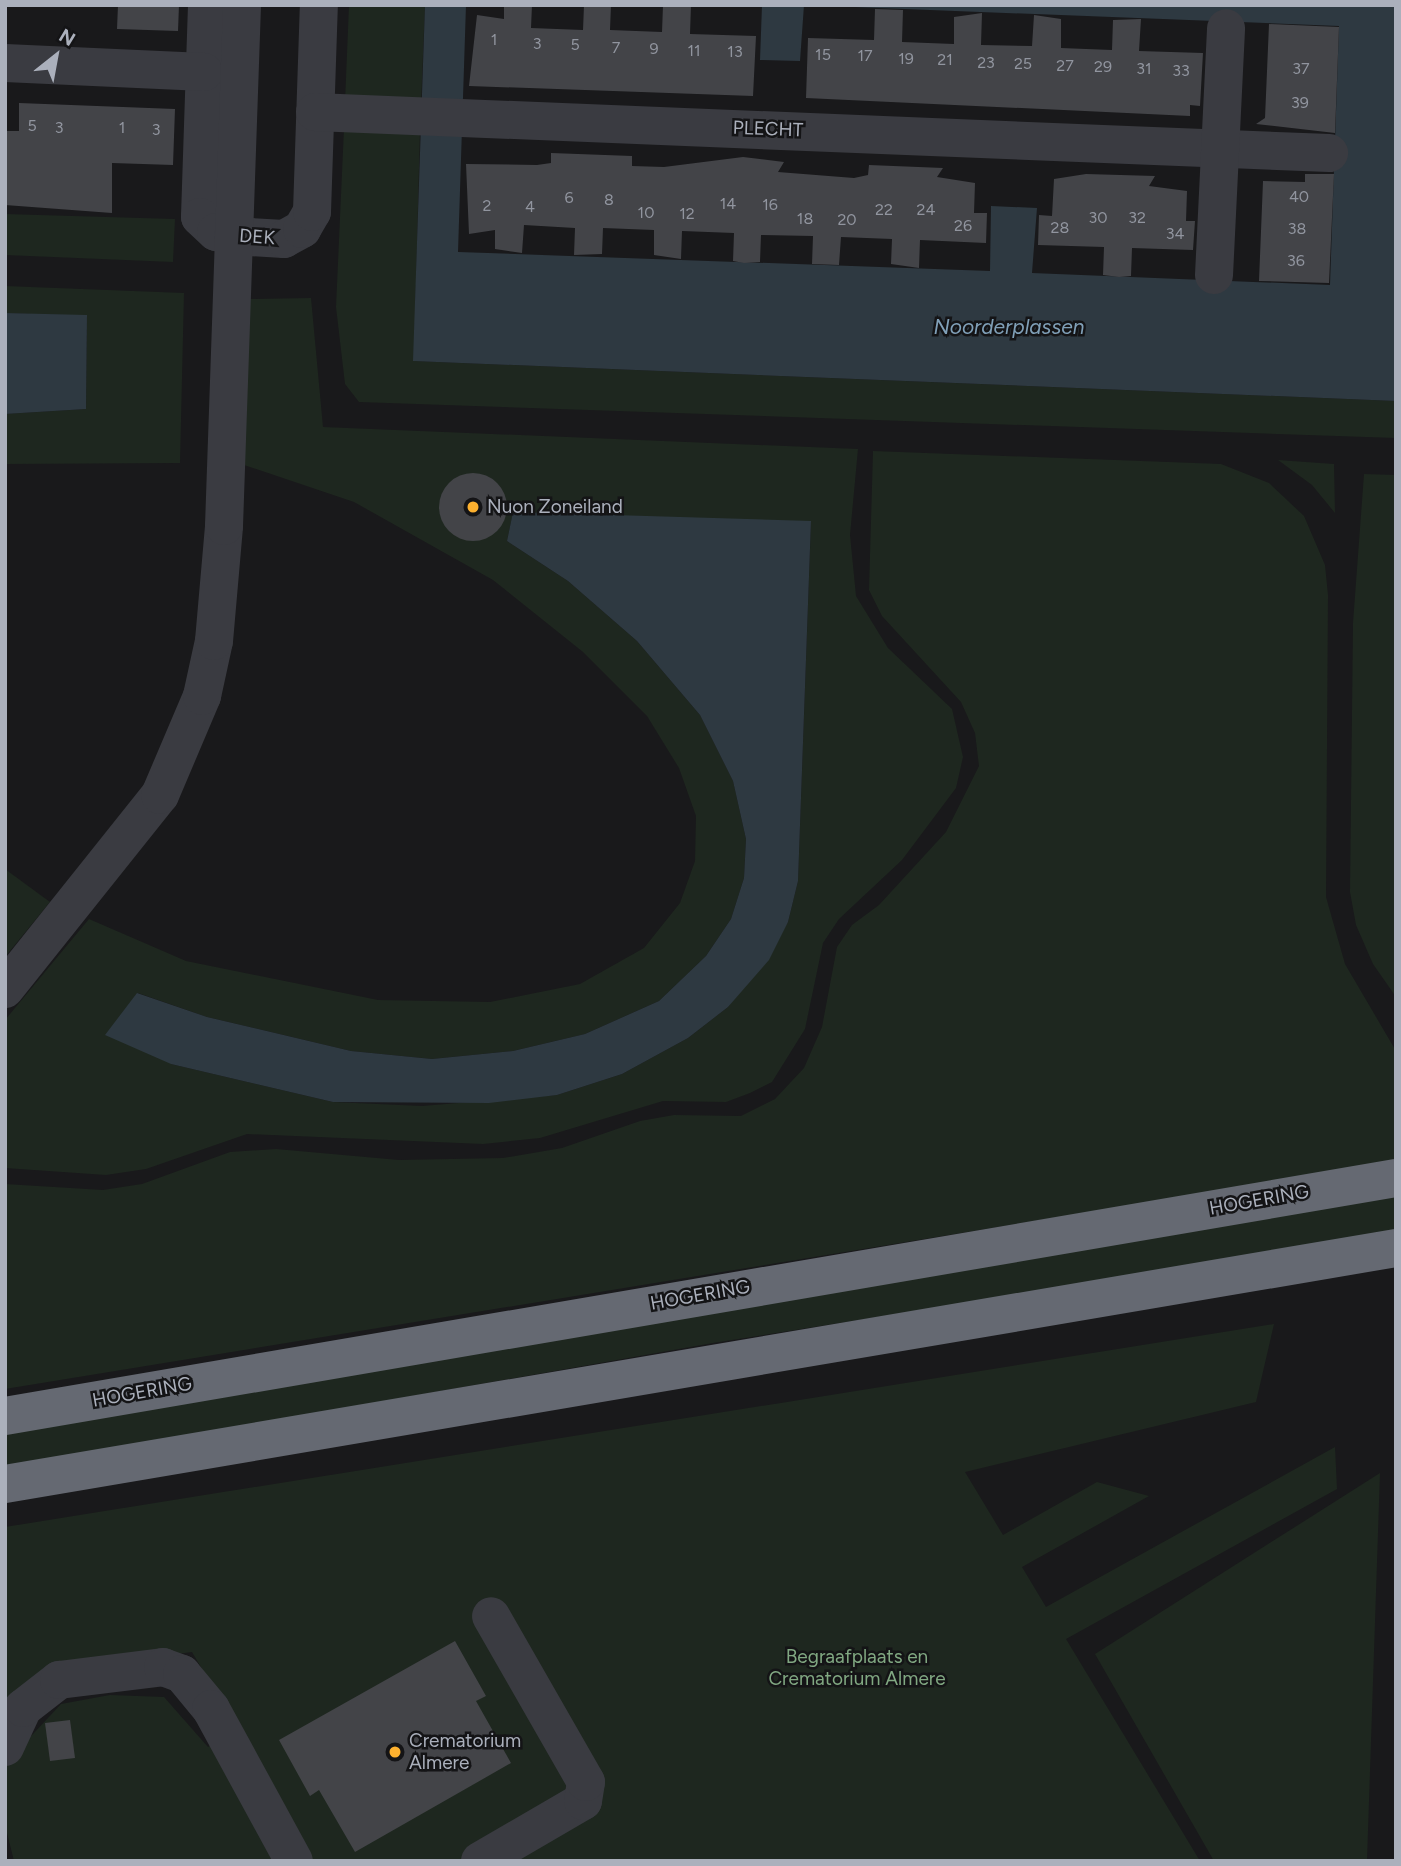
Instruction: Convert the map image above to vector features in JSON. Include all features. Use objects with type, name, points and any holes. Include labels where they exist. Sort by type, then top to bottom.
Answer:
[{"type":"highway","name":"HOGERING","points":[[5,1416],[1385,1179]]},
{"type":"highway","points":[[5,1483],[1385,1250]]},
{"type":"street","name":"DEK","points":[[207,5],[198,206],[208,226],[233,236],[284,239],[309,221],[319,5]]},
{"type":"street","points":[[5,989],[160,795],[202,696],[220,592],[242,5]]},
{"type":"street","points":[[1214,275],[1226,28]]},
{"type":"street","points":[[5,63],[204,72]]},
{"type":"street","name":"PLECHT","points":[[315,112],[1221,145],[1329,153]]},
{"type":"street","points":[[480,1861],[583,1801],[586,1782],[491,1616]]},
{"type":"street","points":[[5,1747],[23,1708],[60,1680],[163,1667],[172,1671],[211,1709],[294,1861]]},
{"type":"green space","points":[[349,5],[425,5],[421,105],[345,102]]},
{"type":"green space","points":[[344,128],[420,129],[414,361],[1396,401],[1396,438],[359,402],[345,384],[336,307]]},
{"type":"green space","points":[[5,214],[175,219],[173,262],[5,255]]},
{"type":"green space","points":[[5,286],[184,293],[180,463],[5,464],[5,414],[86,409],[87,316],[5,313]]},
{"type":"green space","points":[[311,298],[323,427],[858,449],[850,535],[856,596],[888,648],[952,709],[963,757],[956,788],[902,860],[839,919],[823,943],[805,1029],[772,1082],[726,1102],[663,1101],[540,1138],[483,1144],[247,1134],[146,1169],[106,1175],[5,1168],[5,1020],[89,919],[186,961],[378,1000],[490,1002],[580,984],[644,948],[680,903],[695,861],[696,816],[679,768],[647,716],[583,652],[493,580],[354,502],[244,465],[249,299]],"holes":[[[513,513],[811,522],[798,881],[788,922],[728,1007],[688,1038],[622,1074],[557,1095],[422,1106],[333,1102],[171,1064],[138,993],[207,1017],[351,1051],[432,1059],[513,1051],[585,1034],[659,1001],[706,956],[731,919],[744,878],[746,839],[733,781],[700,715],[637,641],[568,581],[507,541]]]},
{"type":"green space","points":[[873,451],[1221,464],[1269,483],[1304,516],[1325,565],[1328,595],[1326,897],[1345,964],[1396,1051],[1396,1162],[5,1389],[5,1184],[103,1190],[142,1184],[230,1152],[276,1149],[399,1160],[503,1158],[562,1148],[640,1121],[674,1115],[741,1116],[775,1099],[804,1068],[822,1027],[837,947],[852,925],[879,905],[946,832],[979,766],[975,733],[961,702],[882,616],[869,590]]},
{"type":"green space","points":[[1278,460],[1334,464],[1335,513],[1312,485]]},
{"type":"green space","points":[[1364,474],[1396,475],[1396,997],[1373,964],[1356,925],[1350,892],[1353,623]]},
{"type":"green space","points":[[5,869],[50,902],[5,957]]},
{"type":"green space","points":[[1396,1195],[1396,1235],[713,1343],[5,1468],[5,1433]]},
{"type":"green space","name":"Begraafplaats en Crematorium Almere","points":[[1274,1324],[1256,1402],[965,1472],[1003,1535],[1097,1482],[1149,1496],[1022,1567],[1046,1607],[1335,1447],[1337,1489],[1066,1639],[1200,1861],[14,1861],[5,1825],[5,1764],[61,1704],[110,1695],[164,1697],[208,1747],[237,1728],[192,1652],[42,1673],[5,1713],[5,1527]]},
{"type":"green space","points":[[1380,1473],[1367,1861],[1214,1861],[1095,1654]]},
{"type":"water","name":"Noorderplassen","points":[[425,5],[466,5],[458,252],[990,271],[991,206],[1037,208],[1032,273],[1330,285],[1339,26],[804,5],[1396,5],[1396,401],[413,361]]},
{"type":"water","points":[[762,5],[804,5],[800,61],[760,60]]},
{"type":"water","points":[[5,313],[87,315],[86,409],[5,414]]},
{"type":"water","points":[[513,512],[811,521],[798,881],[788,922],[769,960],[728,1007],[688,1038],[622,1074],[557,1095],[489,1103],[333,1102],[171,1064],[105,1035],[137,993],[207,1017],[351,1051],[432,1059],[513,1051],[585,1034],[659,1001],[706,956],[731,919],[744,878],[746,839],[733,781],[700,715],[637,641],[568,581],[507,541]]},
{"type":"building","points":[[118,5],[179,5],[178,31],[117,29]]},
{"type":"building","points":[[504,5],[532,5],[531,28],[583,30],[584,5],[611,5],[610,30],[662,32],[663,5],[691,5],[690,34],[756,36],[753,96],[469,86],[477,15],[504,19]]},
{"type":"building","points":[[875,9],[903,10],[902,42],[954,44],[954,17],[982,13],[981,45],[1032,46],[1034,15],[1061,19],[1061,48],[1112,50],[1113,20],[1141,19],[1139,51],[1203,53],[1200,106],[1190,105],[1190,116],[806,98],[808,38],[874,40]]},
{"type":"building","points":[[1269,24],[1339,27],[1335,133],[1256,124],[1265,118]]},
{"type":"building","points":[[19,103],[175,109],[173,165],[112,163],[112,213],[5,205],[6,131],[19,131]]},
{"type":"building","points":[[551,153],[632,156],[632,166],[664,167],[743,157],[784,162],[778,172],[854,178],[868,175],[869,165],[943,168],[937,177],[975,183],[974,213],[987,213],[986,243],[920,240],[919,268],[891,264],[892,239],[841,237],[839,265],[812,264],[813,236],[761,235],[760,262],[744,263],[733,261],[734,233],[682,231],[681,259],[654,255],[654,230],[603,228],[602,254],[574,255],[575,228],[524,225],[522,253],[495,249],[495,230],[469,234],[466,164],[537,165],[551,163]]},
{"type":"building","points":[[1086,174],[1155,176],[1149,186],[1187,191],[1186,221],[1195,221],[1193,250],[1132,248],[1131,276],[1119,277],[1103,275],[1104,247],[1038,245],[1039,215],[1052,216],[1054,179]]},
{"type":"building","points":[[1305,174],[1334,174],[1329,283],[1259,281],[1263,181],[1305,182]]},
{"type":"building","name":"Nuon Zoneiland","points":[[466,473],[480,473],[492,478],[502,488],[507,507],[502,526],[492,536],[480,541],[466,541],[454,536],[444,526],[439,514],[439,500],[444,488],[454,478]]},
{"type":"building","name":"Crematorium Almere","points":[[455,1641],[486,1696],[476,1701],[511,1763],[355,1852],[319,1790],[310,1796],[279,1740]]},
{"type":"building","points":[[70,1720],[75,1758],[50,1761],[45,1723]]},
{"type":"place","name":"Nuon Zoneiland","points":[[473,507]]},
{"type":"place","name":"Crematorium Almere","points":[[395,1752]]}]
